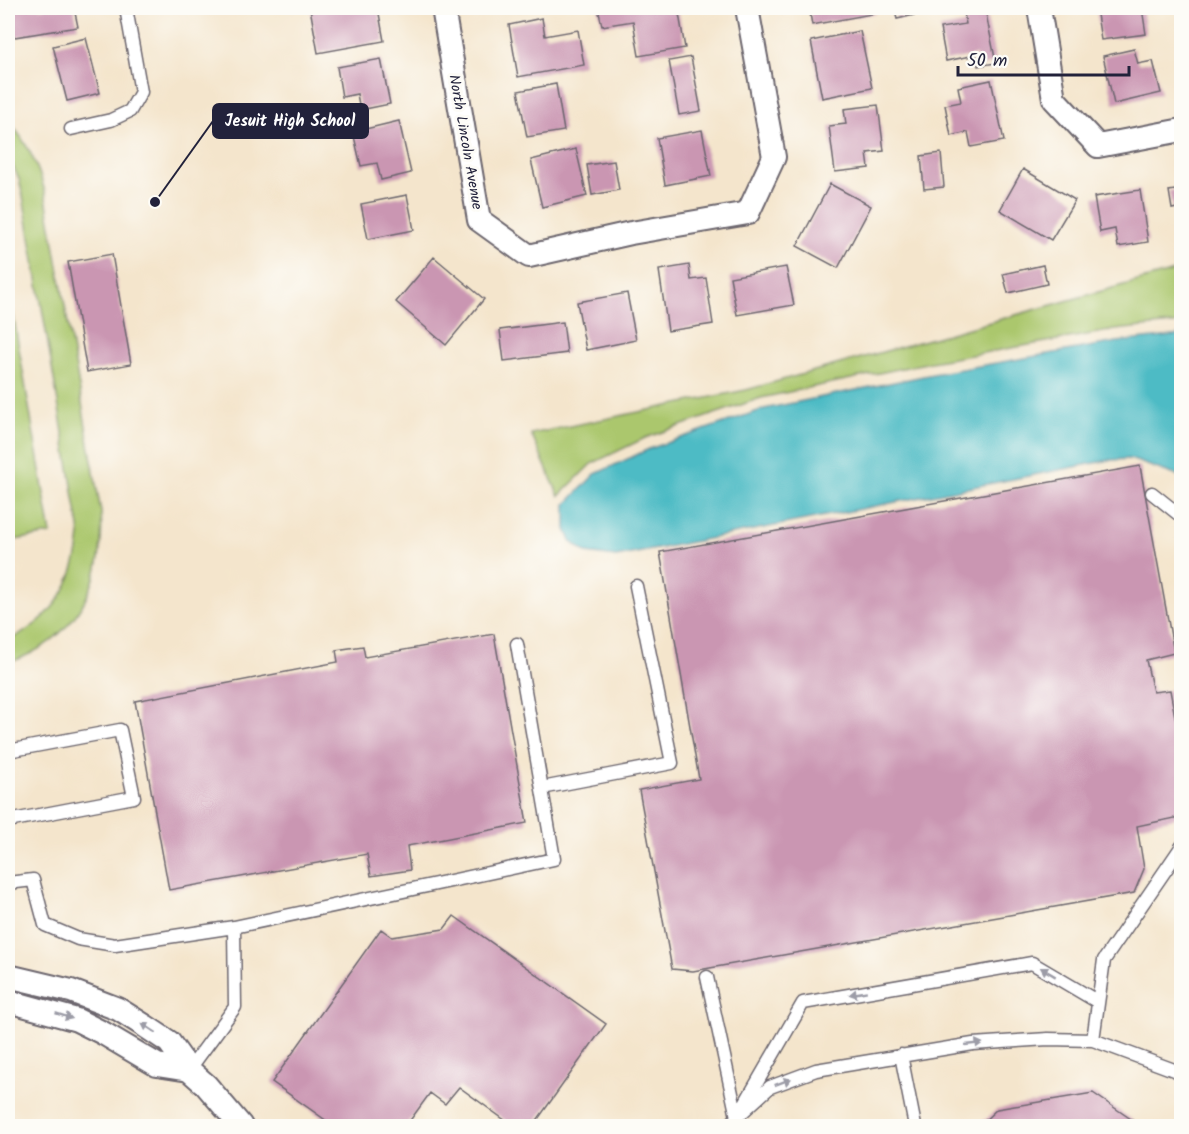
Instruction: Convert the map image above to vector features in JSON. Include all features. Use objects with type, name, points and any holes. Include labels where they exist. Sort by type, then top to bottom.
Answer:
[{"type":"street","name":"North Lincoln Avenue","points":[[443,8],[479,219],[529,256],[631,233],[748,213],[774,157],[747,8]]},
{"type":"street","points":[[1039,8],[1054,99],[1098,146],[1182,130]]},
{"type":"street","points":[[8,976],[71,991],[118,1009],[168,1042],[189,1070],[206,1085],[241,1126]]},
{"type":"street","points":[[8,1001],[77,1020],[104,1033],[157,1065],[189,1070]]},
{"type":"lane","points":[[71,129],[111,120],[130,111],[141,92],[126,8]]},
{"type":"lane","points":[[1152,493],[1182,517]]},
{"type":"lane","points":[[542,788],[672,763],[636,586]]},
{"type":"lane","points":[[8,883],[33,880],[45,925],[78,939],[115,945],[234,927],[554,859],[517,644]]},
{"type":"lane","points":[[8,751],[120,730],[134,797],[8,821]]},
{"type":"lane","points":[[1093,1040],[1104,960],[1182,846]]},
{"type":"lane","points":[[189,1070],[235,1007],[234,927]]},
{"type":"lane","points":[[733,1122],[803,1003],[1032,963],[1098,1002]]},
{"type":"lane","points":[[707,977],[733,1122]]},
{"type":"lane","points":[[733,1122],[770,1087],[806,1073],[973,1044],[1047,1039],[1093,1040],[1182,1073]]},
{"type":"lane","points":[[901,1055],[915,1126]]},
{"type":"green space","points":[[8,120],[31,154],[45,192],[101,512],[101,538],[92,584],[69,624],[52,640],[32,653],[8,663],[8,640],[38,622],[60,597],[68,583],[78,551],[80,533],[23,196],[19,179],[8,156]]},
{"type":"green space","points":[[1181,269],[1181,323],[1115,330],[931,362],[761,398],[645,438],[591,464],[559,496],[531,434],[746,390]]},
{"type":"green space","points":[[8,285],[51,534],[8,541]]},
{"type":"water","points":[[1181,335],[1181,477],[1130,459],[1110,460],[616,557],[586,553],[571,541],[566,529],[566,504],[595,474],[649,449],[764,409],[933,374],[1117,342]]},
{"type":"building","points":[[8,8],[74,8],[78,27],[8,38]]},
{"type":"building","points":[[310,8],[378,8],[384,41],[318,53]]},
{"type":"building","points":[[598,8],[678,8],[685,48],[639,56],[633,21],[602,26]]},
{"type":"building","points":[[809,8],[876,8],[877,13],[812,25]]},
{"type":"building","points":[[894,8],[926,8],[927,12],[897,19]]},
{"type":"building","points":[[1096,8],[1142,8],[1146,34],[1101,40]]},
{"type":"building","points":[[985,9],[996,63],[978,66],[976,55],[946,61],[940,28],[966,24],[964,13]]},
{"type":"building","points":[[542,18],[545,36],[578,30],[584,65],[518,77],[509,25]]},
{"type":"building","points":[[860,31],[872,88],[822,98],[811,41]]},
{"type":"building","points":[[86,38],[100,93],[67,101],[53,46]]},
{"type":"building","points":[[1134,49],[1138,64],[1153,61],[1161,93],[1114,104],[1103,56]]},
{"type":"building","points":[[691,57],[701,111],[679,115],[669,61]]},
{"type":"building","points":[[381,59],[390,104],[360,110],[357,94],[342,97],[337,67]]},
{"type":"building","points":[[991,80],[1004,141],[971,147],[968,132],[951,136],[945,105],[961,102],[958,87]]},
{"type":"building","points":[[556,84],[564,131],[527,137],[518,91]]},
{"type":"building","points":[[878,105],[884,151],[867,153],[869,168],[835,172],[829,126],[846,124],[844,109]]},
{"type":"building","points":[[399,121],[411,173],[381,180],[377,163],[361,166],[353,132]]},
{"type":"building","points":[[702,130],[711,176],[665,185],[657,138]]},
{"type":"building","points":[[576,149],[587,196],[542,207],[531,160]]},
{"type":"building","points":[[941,153],[944,187],[924,189],[921,156]]},
{"type":"building","points":[[614,161],[619,190],[592,195],[587,165]]},
{"type":"building","points":[[1023,169],[1075,200],[1051,240],[1000,210]]},
{"type":"building","points":[[830,184],[871,206],[838,268],[797,246]]},
{"type":"building","points":[[1182,189],[1182,207],[1172,209],[1169,191]]},
{"type":"building","points":[[1140,190],[1148,242],[1118,247],[1115,229],[1100,232],[1094,197]]},
{"type":"building","points":[[407,195],[414,230],[368,239],[361,204]]},
{"type":"building","points":[[112,254],[131,364],[87,372],[68,262]]},
{"type":"building","points":[[434,257],[484,299],[446,345],[396,302]]},
{"type":"building","points":[[689,265],[691,280],[706,278],[713,324],[668,331],[659,270]]},
{"type":"building","points":[[1043,265],[1047,284],[1008,293],[1003,274]]},
{"type":"building","points":[[786,267],[794,305],[737,315],[730,277]]},
{"type":"building","points":[[627,293],[636,340],[586,350],[577,302]]},
{"type":"building","points":[[563,322],[567,353],[504,361],[500,330]]},
{"type":"building","points":[[1140,466],[1174,653],[1146,660],[1153,692],[1170,690],[1182,754],[1182,813],[1179,817],[1137,826],[1144,869],[1134,893],[693,971],[672,969],[639,790],[699,779],[660,552]]},
{"type":"building","points":[[494,634],[527,823],[407,846],[410,870],[371,876],[367,854],[169,890],[135,701],[338,662],[336,650],[363,646],[365,657]]},
{"type":"building","points":[[454,916],[606,1024],[533,1126],[513,1126],[459,1087],[445,1104],[430,1093],[406,1126],[334,1126],[272,1082],[381,929],[392,937],[444,929]]},
{"type":"building","points":[[1093,1093],[1141,1126],[979,1126],[997,1109]]},
{"type":"place","name":"Jesuit High School","points":[[155,202]]}]
